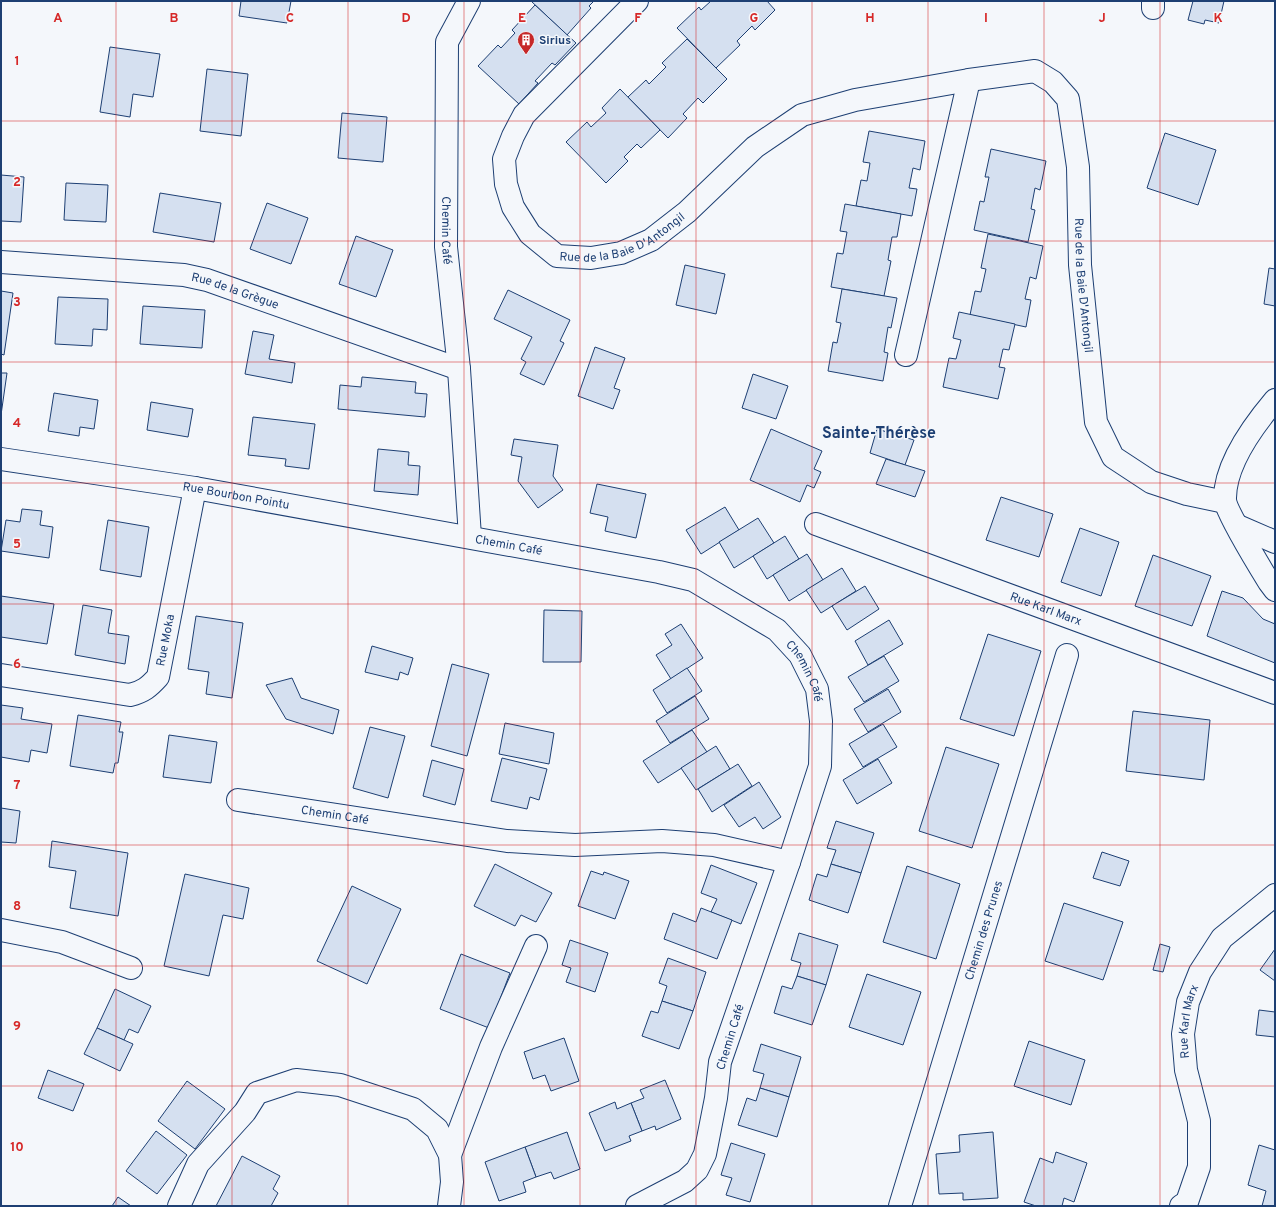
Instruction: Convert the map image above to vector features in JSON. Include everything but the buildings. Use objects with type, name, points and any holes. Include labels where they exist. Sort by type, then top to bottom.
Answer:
[{"type":"street","name":"Chemin Café","points":[[469,1],[447,42],[446,247],[459,369],[470,538],[659,572],[693,580],[777,630],[800,655],[817,689],[821,721],[820,766],[789,862],[720,1062],[716,1098],[705,1154],[697,1170],[685,1181],[637,1206]]},
{"type":"street","name":"Rue de la Baie D'Antongil","points":[[637,1],[524,115],[513,136],[504,159],[506,184],[513,207],[530,234],[557,256],[591,258],[621,253],[651,240],[687,212],[755,146],[802,115],[855,100],[969,80],[1035,71],[1053,82],[1068,99],[1078,168],[1080,265],[1096,422],[1113,457],[1151,482],[1187,494],[1225,502]]},
{"type":"street","points":[[906,355],[969,80]]},
{"type":"street","name":"Rue de la Grègue","points":[[1,262],[184,275],[208,280],[459,369]]},
{"type":"street","points":[[1275,400],[1254,425],[1230,472],[1225,502],[1269,582],[1275,590]]},
{"type":"street","name":"Rue Bourbon Pointu","points":[[1,459],[195,488],[470,538]]},
{"type":"street","name":"Rue Moka","points":[[1,675],[130,695],[141,692],[150,686],[158,676],[195,488]]},
{"type":"street","name":"Rue Karl Marx","points":[[816,524],[1275,693]]},
{"type":"street","points":[[1238,526],[1275,542]]},
{"type":"street","name":"Chemin des Prunes","points":[[900,1206],[1067,655]]},
{"type":"street","name":"Chemin Café","points":[[238,800],[507,841],[575,845],[662,841],[714,845],[789,862]]},
{"type":"street","name":"Rue Karl Marx","points":[[1184,1205],[1199,1168],[1199,1121],[1186,1070],[1183,1034],[1188,1002],[1200,972],[1222,938],[1275,895]]},
{"type":"street","points":[[1,930],[62,942],[131,968]]},
{"type":"street","points":[[450,1155],[491,1047],[536,946]]},
{"type":"street","points":[[179,1206],[198,1164],[245,1112],[257,1093],[296,1080],[340,1085],[413,1109],[437,1129],[450,1155],[452,1182],[449,1206]]},
{"type":"place","name":"Sirius","points":[[526,55]]},
{"type":"district","name":"Sainte-Thérèse","points":[[879,432]]}]
